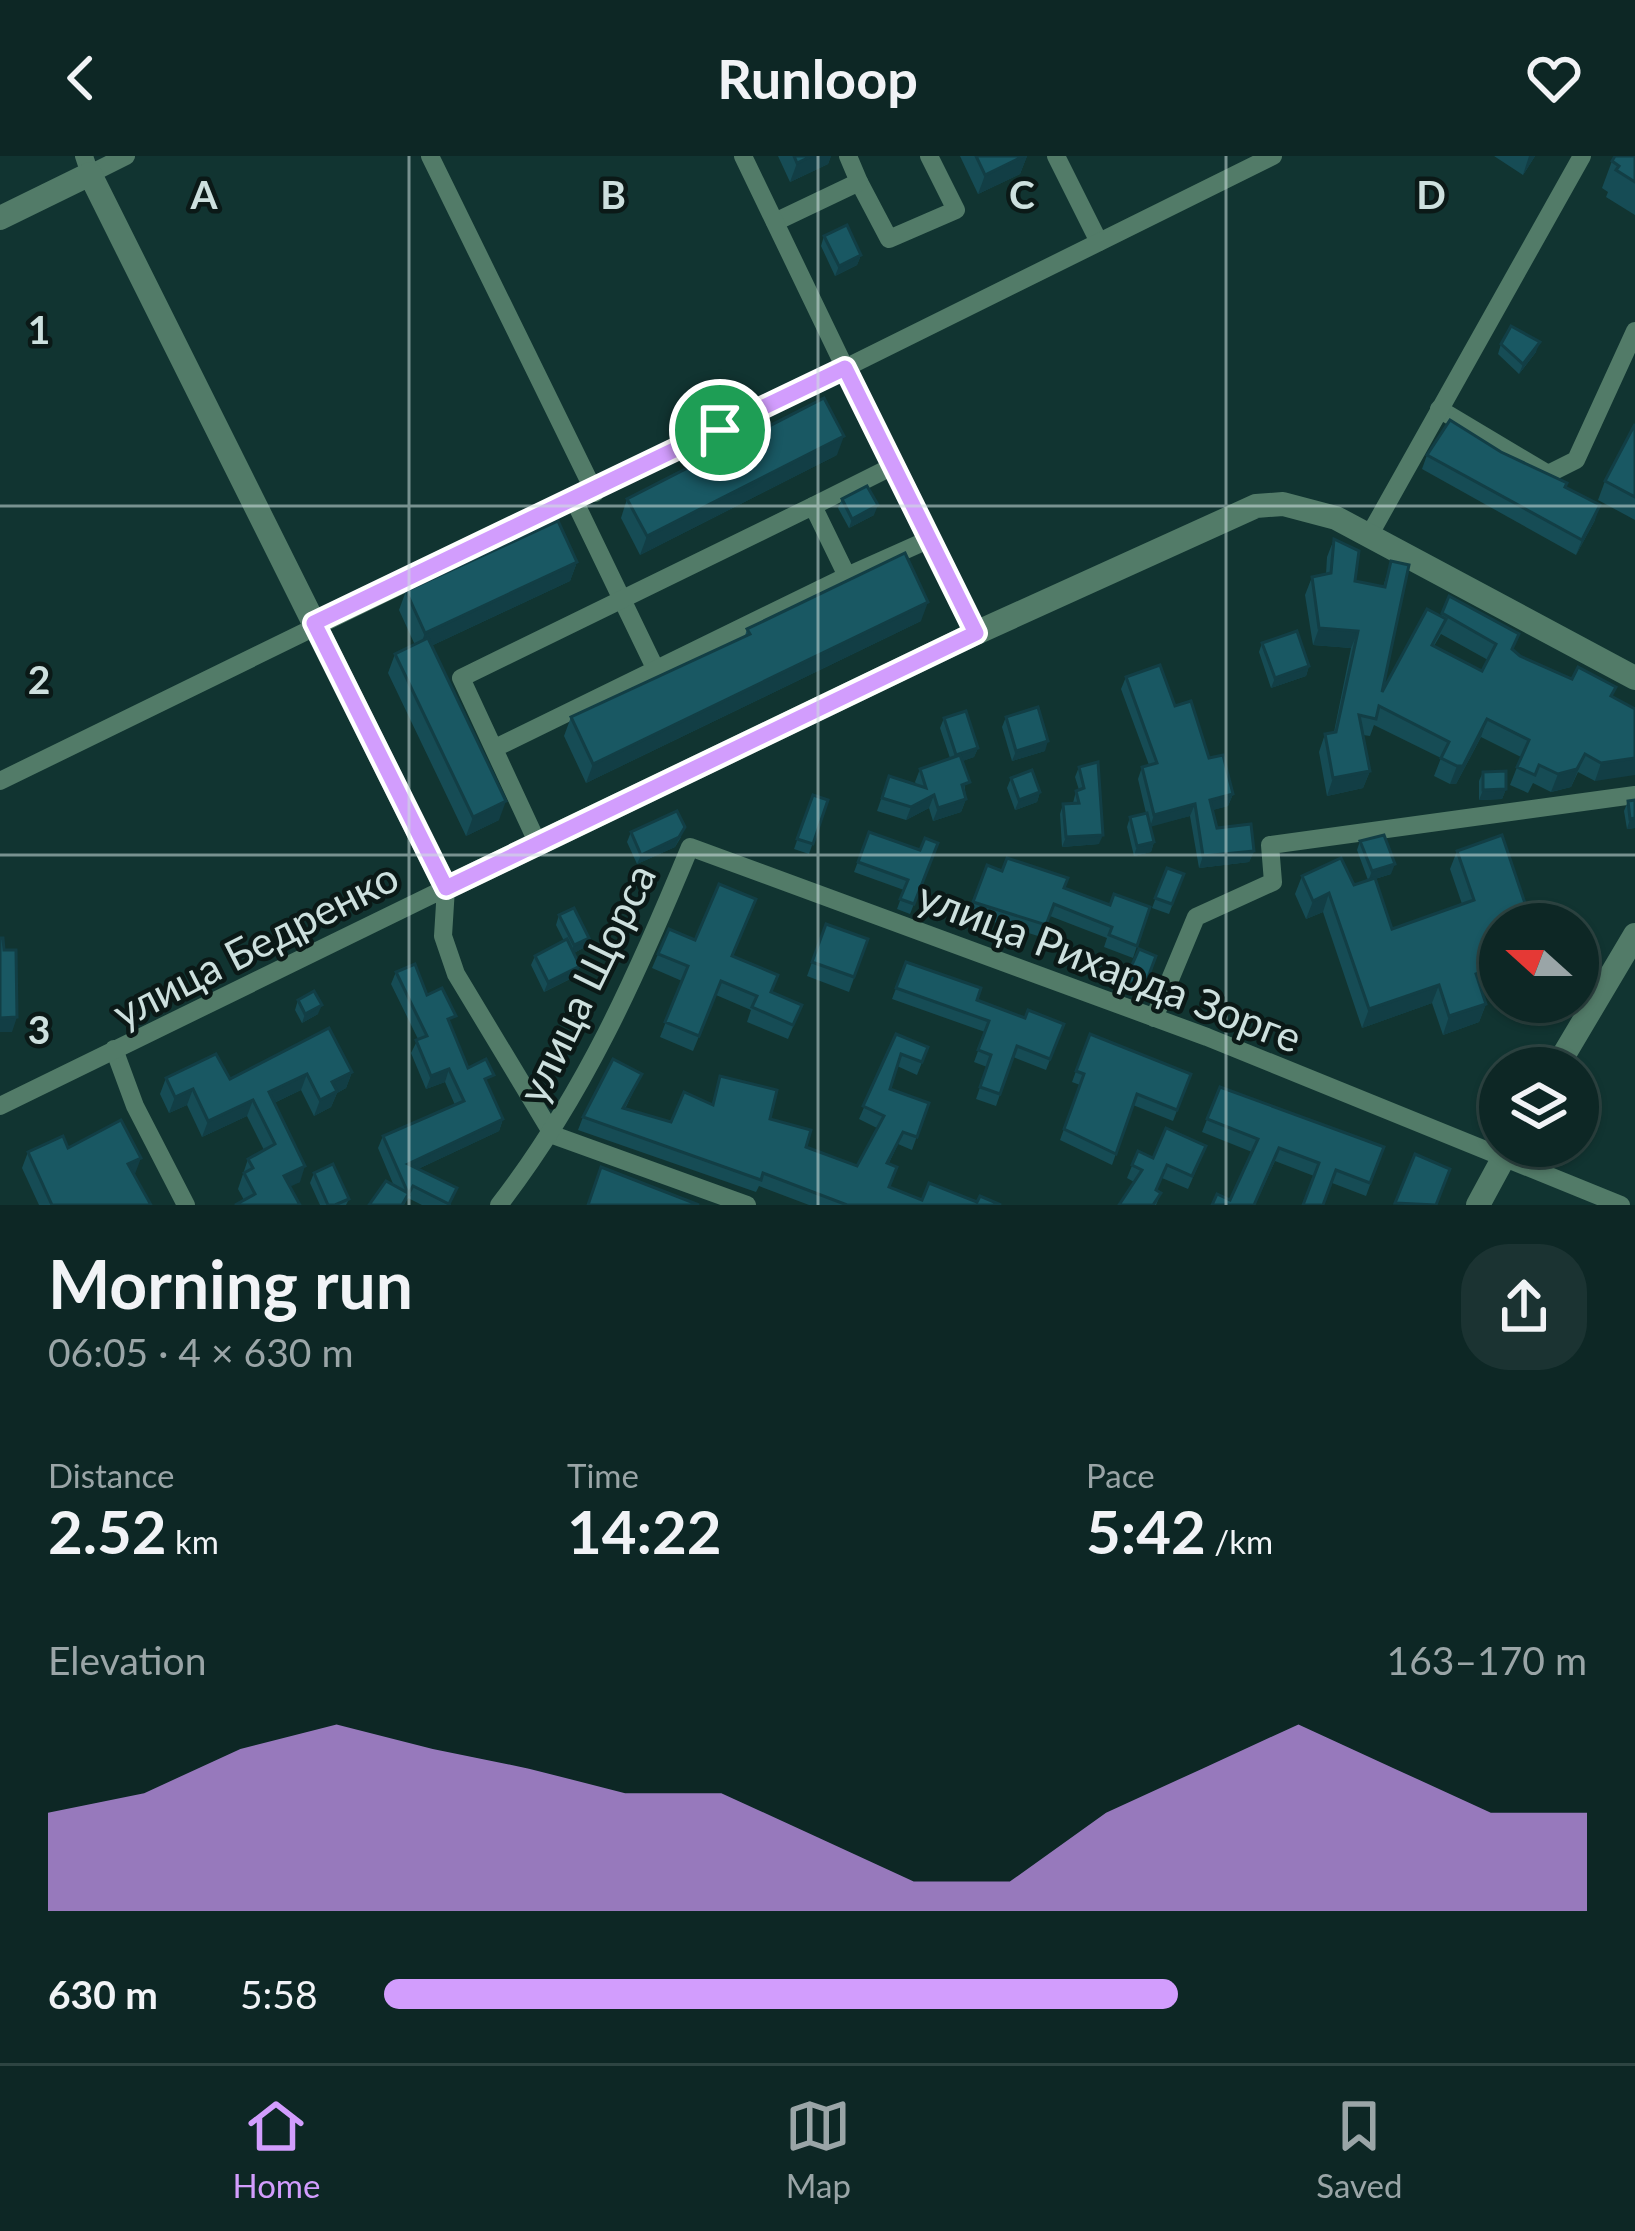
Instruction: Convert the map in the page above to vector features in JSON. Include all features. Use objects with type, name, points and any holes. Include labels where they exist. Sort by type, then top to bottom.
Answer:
[{"type":"street","points":[[0,218],[87,165],[127,156]]},
{"type":"street","points":[[430,156],[595,493]]},
{"type":"street","points":[[743,156],[976,633]]},
{"type":"street","points":[[848,156],[889,239],[956,210],[929,156]]},
{"type":"street","points":[[1056,156],[1099,242]]},
{"type":"street","points":[[0,782],[314,623],[595,493],[1273,156]]},
{"type":"street","points":[[1370,535],[1582,156]]},
{"type":"street","points":[[87,165],[446,888],[443,936],[456,974],[553,1136],[747,1205]]},
{"type":"street","points":[[775,221],[860,182]]},
{"type":"street","points":[[1439,410],[1548,475],[1564,470],[1576,460],[1635,331]]},
{"type":"street","points":[[538,844],[461,678],[893,466]]},
{"type":"street","points":[[574,502],[656,670]]},
{"type":"street","points":[[813,506],[848,576]]},
{"type":"street","points":[[446,888],[976,633],[1256,506],[1309,508],[1370,535],[1635,678]]},
{"type":"street","points":[[495,748],[930,539]]},
{"type":"street","points":[[1154,1018],[1196,917],[1273,882],[1270,845],[1635,795]]},
{"type":"street","name":"улица Рихарда Зорге","points":[[690,847],[1479,1143]]},
{"type":"street","name":"улица Щорса","points":[[499,1205],[553,1136],[623,1010],[690,847]]},
{"type":"street","name":"улица Бедренко","points":[[186,1205],[135,1106],[114,1049],[446,888]]},
{"type":"street","points":[[1568,1047],[1635,935]]},
{"type":"street","points":[[0,1106],[114,1049]]},
{"type":"street","points":[[1478,1205],[1498,1167]]},
{"type":"street","name":"улица Рихарда Зорге","points":[[1537,1167],[1621,1205]]},
{"type":"building","points":[[976,156],[1024,156],[985,175]]},
{"type":"building","points":[[1615,156],[1635,156],[1635,182],[1616,170]]},
{"type":"building","points":[[847,225],[861,255],[839,266],[824,236]]},
{"type":"building","points":[[1511,326],[1540,342],[1523,364],[1501,344]]},
{"type":"building","points":[[824,398],[844,436],[647,536],[627,499]]},
{"type":"building","points":[[1450,420],[1600,505],[1582,540],[1427,455]]},
{"type":"building","points":[[1635,424],[1635,497],[1605,481]]},
{"type":"building","points":[[867,486],[878,505],[852,519],[842,499]]},
{"type":"building","points":[[558,521],[577,562],[425,633],[406,591]]},
{"type":"building","points":[[1334,539],[1359,551],[1355,581],[1385,587],[1391,561],[1409,565],[1382,692],[1427,609],[1446,619],[1432,645],[1482,671],[1496,644],[1442,613],[1449,596],[1519,634],[1512,649],[1520,656],[1572,679],[1578,667],[1616,687],[1611,696],[1635,709],[1635,758],[1601,763],[1585,754],[1577,769],[1558,774],[1539,765],[1535,775],[1517,767],[1529,740],[1487,719],[1463,766],[1457,766],[1441,758],[1449,742],[1379,706],[1376,719],[1359,715],[1370,771],[1333,778],[1325,734],[1336,732],[1358,631],[1319,628],[1312,577],[1331,573]]},
{"type":"building","points":[[905,553],[928,602],[593,764],[571,717],[750,634],[747,629]]},
{"type":"building","points":[[1297,631],[1309,666],[1275,678],[1262,643]]},
{"type":"building","points":[[428,638],[506,801],[473,817],[395,654]]},
{"type":"building","points":[[1160,665],[1175,706],[1191,701],[1209,758],[1223,755],[1233,794],[1210,800],[1217,828],[1251,824],[1254,851],[1203,856],[1195,804],[1154,815],[1142,767],[1157,763],[1126,677]]},
{"type":"building","points":[[1038,707],[1048,741],[1016,751],[1006,717]]},
{"type":"building","points":[[966,711],[978,748],[956,755],[944,718]]},
{"type":"building","points":[[960,755],[970,782],[962,785],[966,799],[938,808],[934,795],[911,807],[882,798],[889,776],[926,788],[920,769]]},
{"type":"building","points":[[1098,762],[1103,835],[1066,837],[1063,804],[1079,803],[1076,791],[1084,788],[1079,767]]},
{"type":"building","points":[[1032,770],[1040,792],[1019,800],[1011,778]]},
{"type":"building","points":[[1506,771],[1506,789],[1483,790],[1483,772]]},
{"type":"building","points":[[813,795],[828,800],[813,844],[797,839]]},
{"type":"building","points":[[1635,800],[1635,818],[1630,819],[1628,801]]},
{"type":"building","points":[[677,811],[685,827],[679,837],[641,855],[631,832]]},
{"type":"building","points":[[1147,813],[1154,842],[1137,846],[1130,817]]},
{"type":"building","points":[[869,832],[920,850],[925,838],[938,843],[914,904],[900,899],[908,880],[858,862]]},
{"type":"building","points":[[1384,835],[1395,864],[1372,871],[1360,841]]},
{"type":"building","points":[[1502,835],[1525,903],[1479,903],[1479,1006],[1449,1016],[1439,985],[1369,1009],[1329,893],[1313,901],[1302,876],[1341,858],[1354,885],[1375,878],[1392,929],[1474,900],[1457,851]]},
{"type":"building","points":[[1007,858],[1068,878],[1064,888],[1110,905],[1114,894],[1150,907],[1137,946],[1109,935],[1112,927],[1054,904],[1046,925],[973,902],[987,865],[1002,871]]},
{"type":"building","points":[[1167,868],[1184,874],[1172,904],[1155,898]]},
{"type":"building","points":[[719,884],[756,899],[732,956],[778,975],[771,992],[802,1005],[793,1025],[752,1007],[757,996],[721,981],[699,1036],[665,1022],[688,966],[658,954],[669,929],[695,940]]},
{"type":"building","points":[[574,908],[589,938],[574,945],[559,915]]},
{"type":"building","points":[[826,924],[868,939],[854,977],[812,962]]},
{"type":"building","points":[[0,938],[4,950],[16,950],[17,1017],[0,1018]]},
{"type":"building","points":[[567,939],[580,966],[548,982],[535,956]]},
{"type":"building","points":[[1139,949],[1156,956],[1144,988],[1125,981]]},
{"type":"building","points":[[906,962],[981,988],[977,1000],[1025,1018],[1028,1010],[1064,1024],[1050,1059],[1017,1046],[1000,1094],[980,1087],[991,1055],[978,1050],[989,1021],[896,988]]},
{"type":"building","points":[[415,964],[427,995],[442,988],[456,1016],[448,1019],[468,1068],[486,1059],[494,1075],[485,1079],[503,1119],[408,1164],[457,1188],[449,1204],[413,1186],[402,1205],[369,1205],[386,1181],[408,1193],[383,1136],[464,1101],[449,1069],[431,1076],[416,1040],[427,1036],[396,972]]},
{"type":"building","points":[[314,991],[322,1005],[305,1014],[298,1000]]},
{"type":"building","points":[[329,1028],[352,1072],[332,1082],[337,1091],[320,1100],[307,1074],[269,1092],[305,1166],[284,1176],[300,1205],[235,1205],[255,1194],[244,1173],[253,1168],[248,1159],[275,1144],[253,1100],[208,1121],[193,1089],[175,1097],[166,1078],[216,1054],[230,1079]]},
{"type":"building","points":[[896,1034],[928,1047],[922,1062],[901,1054],[890,1089],[929,1103],[917,1137],[903,1132],[887,1163],[897,1167],[889,1187],[922,1200],[929,1183],[977,1202],[980,1196],[1001,1205],[847,1205],[763,1173],[761,1180],[583,1117],[613,1059],[642,1074],[623,1108],[671,1122],[684,1092],[713,1105],[720,1076],[777,1090],[770,1119],[811,1130],[806,1147],[857,1166],[884,1116],[863,1106]]},
{"type":"building","points":[[1090,1034],[1191,1074],[1177,1110],[1137,1094],[1116,1154],[1064,1129],[1084,1074],[1076,1071]]},
{"type":"building","points":[[1220,1087],[1384,1147],[1370,1183],[1336,1170],[1323,1205],[1303,1205],[1319,1163],[1279,1148],[1254,1205],[1212,1205],[1217,1194],[1230,1200],[1258,1139],[1207,1119]]},
{"type":"building","points":[[121,1120],[141,1158],[128,1164],[151,1205],[52,1205],[28,1152],[63,1136],[68,1148]]},
{"type":"building","points":[[1166,1128],[1206,1146],[1192,1176],[1167,1165],[1153,1205],[1119,1205],[1142,1170],[1132,1165],[1138,1151],[1153,1158]]},
{"type":"building","points":[[1415,1154],[1450,1169],[1436,1205],[1395,1203]]},
{"type":"building","points":[[333,1164],[349,1199],[328,1205],[314,1173]]},
{"type":"building","points":[[601,1167],[699,1205],[588,1205]]},
{"type":"route","points":[[845,368],[976,633],[446,888],[314,623],[720,430],[845,368]]}]
